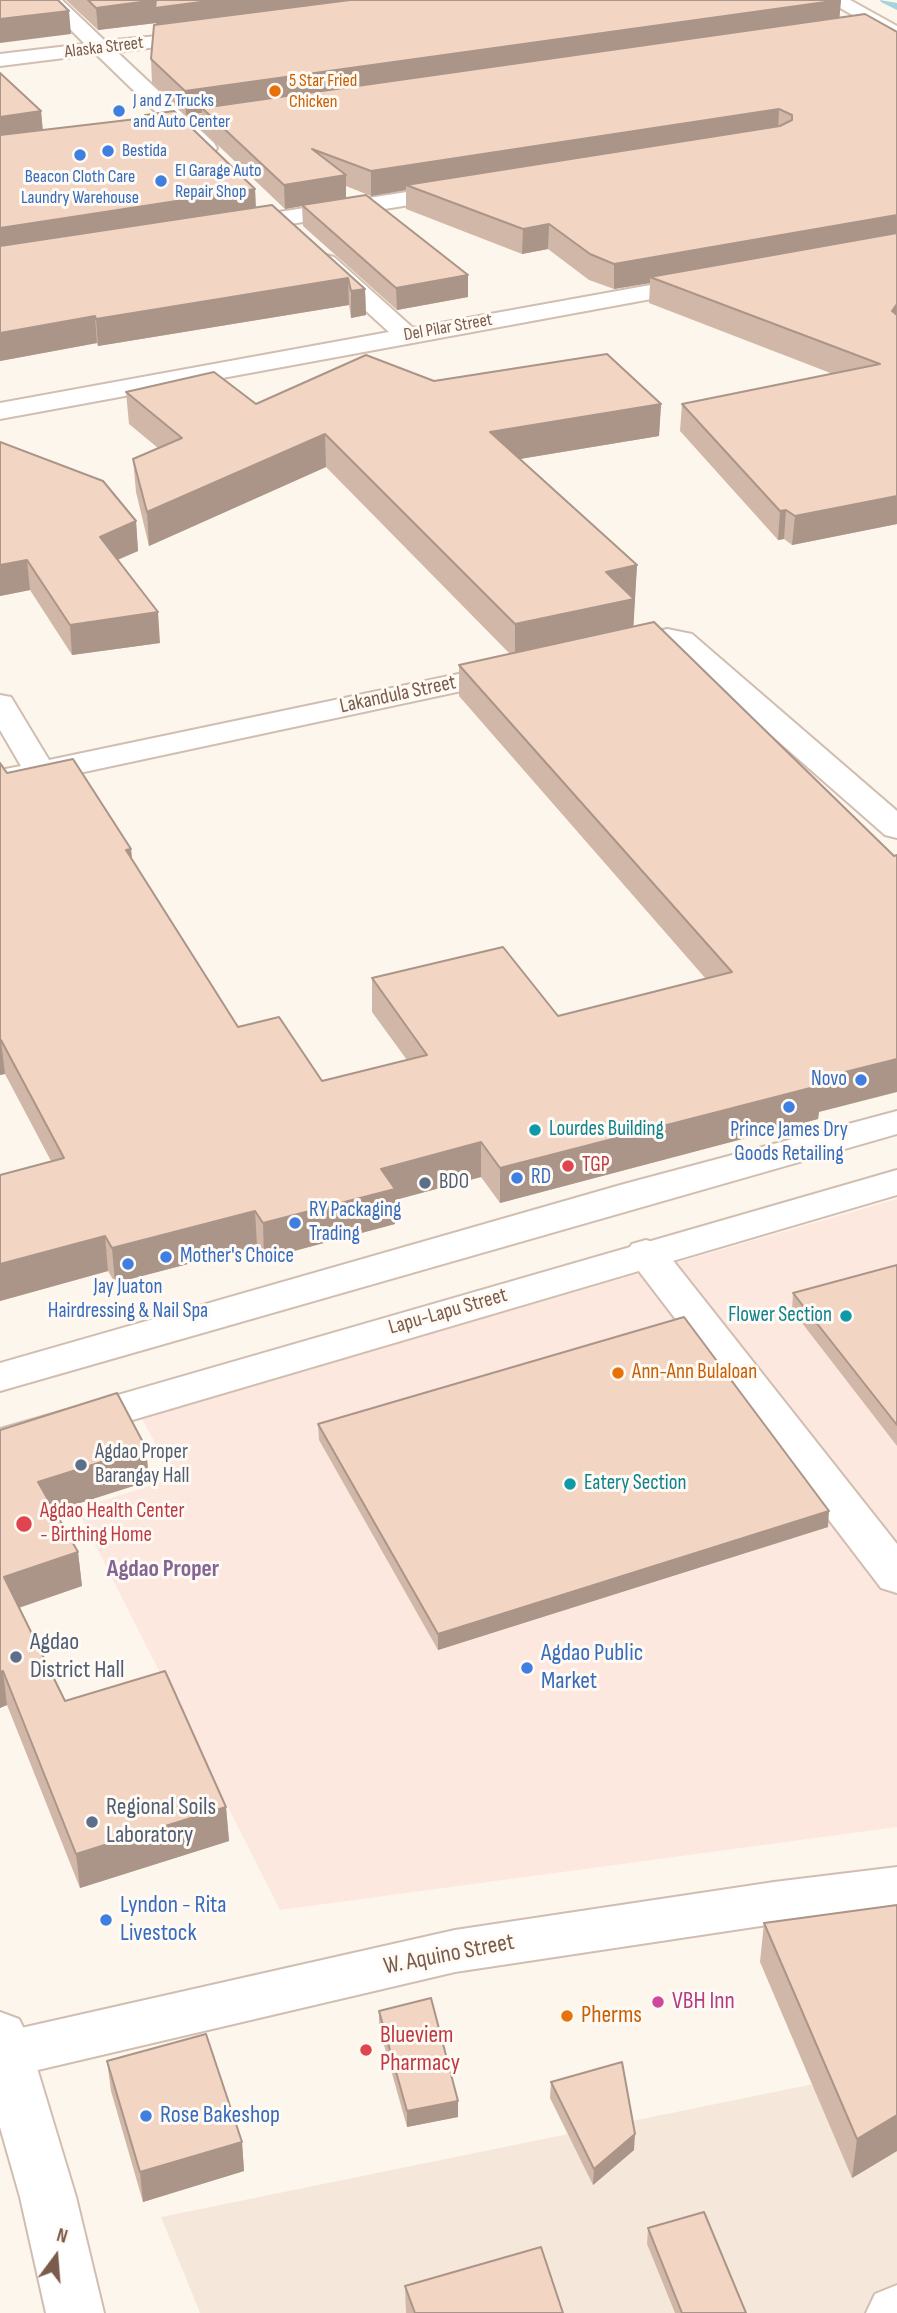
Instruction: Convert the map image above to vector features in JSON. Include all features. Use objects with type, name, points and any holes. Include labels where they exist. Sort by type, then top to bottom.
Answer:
[{"type":"street","points":[[51,0],[220,162]]},
{"type":"street","points":[[836,0],[892,27]]},
{"type":"street","points":[[853,29],[892,27]]},
{"type":"street","name":"Alaska Street","points":[[0,60],[225,32]]},
{"type":"street","points":[[117,134],[277,111]]},
{"type":"street","points":[[212,230],[474,189]]},
{"type":"street","points":[[259,200],[407,336]]},
{"type":"street","name":"Del Pilar Street","points":[[0,411],[719,280]]},
{"type":"street","points":[[599,653],[667,638],[681,640],[897,828]]},
{"type":"street","name":"Lakandula Street","points":[[0,780],[545,664]]},
{"type":"street","points":[[0,704],[40,771]]},
{"type":"street","points":[[0,1377],[638,1193],[897,1122]]},
{"type":"street","name":"Lapu-Lapu Street","points":[[0,1444],[646,1253],[897,1182]]},
{"type":"street","points":[[646,1253],[897,1576]]},
{"type":"street","name":"W. Aquino Street","points":[[4,2044],[455,1951],[774,1903],[897,1888]]},
{"type":"street","points":[[4,2044],[48,2197],[75,2313]]},
{"type":"shaded area","name":"Agdao Public Market","points":[[897,1199],[897,1827],[280,1910],[77,1509],[174,1478],[141,1417]]},
{"type":"shaded area","points":[[897,2067],[897,2313],[200,2313],[161,2217]]},
{"type":"building","points":[[0,0],[58,0],[69,11],[0,19]]},
{"type":"building","points":[[88,0],[156,0],[96,8]]},
{"type":"building","points":[[156,0],[216,0],[155,8]]},
{"type":"building","points":[[350,0],[840,0],[185,91],[151,59],[154,25]]},
{"type":"building","points":[[865,14],[897,32],[897,215],[614,264],[590,254],[549,224],[523,229],[406,185],[780,126],[792,120],[792,115],[779,109],[371,171],[312,149],[346,175],[284,185],[202,108]]},
{"type":"building","points":[[0,73],[41,111],[0,117]]},
{"type":"building","points":[[174,111],[255,189],[0,228],[0,135],[145,118],[145,115]]},
{"type":"building","points":[[366,195],[468,275],[396,288],[302,205]]},
{"type":"building","points":[[272,205],[365,289],[351,291],[348,278],[0,333],[0,246]]},
{"type":"building","points":[[897,233],[897,304],[892,311],[897,315],[897,496],[795,516],[786,510],[780,511],[682,404],[880,364],[650,277]]},
{"type":"building","points":[[607,354],[661,404],[490,432],[637,565],[606,572],[634,599],[515,624],[325,434],[147,512],[133,459],[182,438],[126,392],[214,372],[256,404],[366,355],[434,381]]},
{"type":"building","points":[[0,442],[103,481],[136,521],[100,537],[158,612],[70,625],[27,560],[0,565]]},
{"type":"building","points":[[654,622],[894,856],[897,855],[897,1059],[817,1079],[822,1085],[500,1168],[481,1142],[381,1169],[395,1189],[263,1223],[255,1211],[112,1248],[105,1236],[0,1264],[0,1175],[64,1158],[0,1040],[0,763],[7,773],[73,759],[131,849],[126,850],[238,1027],[279,1017],[322,1081],[427,1055],[372,978],[503,947],[558,1016],[732,972],[459,665]]},
{"type":"building","points":[[897,1265],[897,1425],[793,1293]]},
{"type":"building","name":"Eatery Section","points":[[684,1317],[829,1511],[438,1634],[318,1424]]},
{"type":"building","points":[[117,1393],[146,1448],[38,1482],[78,1552],[4,1577],[65,1701],[165,1671],[226,1807],[76,1854],[3,1671],[0,1672],[0,1430]]},
{"type":"building","points":[[897,1905],[897,2115],[857,2139],[764,1923]]},
{"type":"building","points":[[431,1998],[458,2101],[407,2111],[379,2011]]},
{"type":"building","points":[[206,2034],[242,2142],[140,2172],[107,2061]]},
{"type":"building","points":[[622,2062],[635,2134],[594,2169],[551,2082]]},
{"type":"building","points":[[704,2212],[746,2313],[682,2313],[648,2228]]},
{"type":"building","points":[[541,2247],[563,2313],[415,2313],[405,2286]]},
{"type":"waterway","points":[[884,0],[897,7]]},
{"type":"place","name":"5 Star Fried Chicken","points":[[275,91]]},
{"type":"place","name":"J and Z Trucks and Auto Center","points":[[119,111]]},
{"type":"place","name":"Bestida","points":[[108,151]]},
{"type":"place","name":"Beacon Cloth Care Laundry Warehouse","points":[[80,155]]},
{"type":"place","name":"El Garage Auto Repair Shop","points":[[161,181]]},
{"type":"place","name":"Novo","points":[[861,1080]]},
{"type":"place","name":"Prince James Dry Goods Retailing","points":[[789,1107]]},
{"type":"place","name":"Lourdes Building","points":[[535,1130]]},
{"type":"place","name":"TGP","points":[[568,1166]]},
{"type":"place","name":"RD","points":[[517,1178]]},
{"type":"place","name":"BDO","points":[[425,1183]]},
{"type":"place","name":"RY Packaging Trading","points":[[295,1223]]},
{"type":"place","name":"Mother's Choice","points":[[166,1257]]},
{"type":"place","name":"Jay Juaton Hairdressing & Nail Spa","points":[[128,1264]]},
{"type":"place","name":"Flower Section","points":[[846,1316]]},
{"type":"place","name":"Ann-Ann Bulaloan","points":[[618,1373]]},
{"type":"place","name":"Agdao Proper Barangay Hall","points":[[81,1465]]},
{"type":"place","name":"Eatery Section","points":[[570,1484]]},
{"type":"place","name":"Agdao Health Center - Birthing Home","points":[[24,1524]]},
{"type":"place","name":"Agdao District Hall","points":[[16,1657]]},
{"type":"place","name":"Agdao Public Market","points":[[527,1668]]},
{"type":"place","name":"Regional Soils Laboratory","points":[[92,1822]]},
{"type":"place","name":"Lyndon - Rita Livestock","points":[[106,1920]]},
{"type":"place","name":"VBH Inn","points":[[658,2002]]},
{"type":"place","name":"Pherms","points":[[567,2016]]},
{"type":"place","name":"Blueviem Pharmacy","points":[[366,2050]]},
{"type":"place","name":"Rose Bakeshop","points":[[146,2116]]},
{"type":"district","name":"Agdao Proper","points":[[163,1570]]}]
